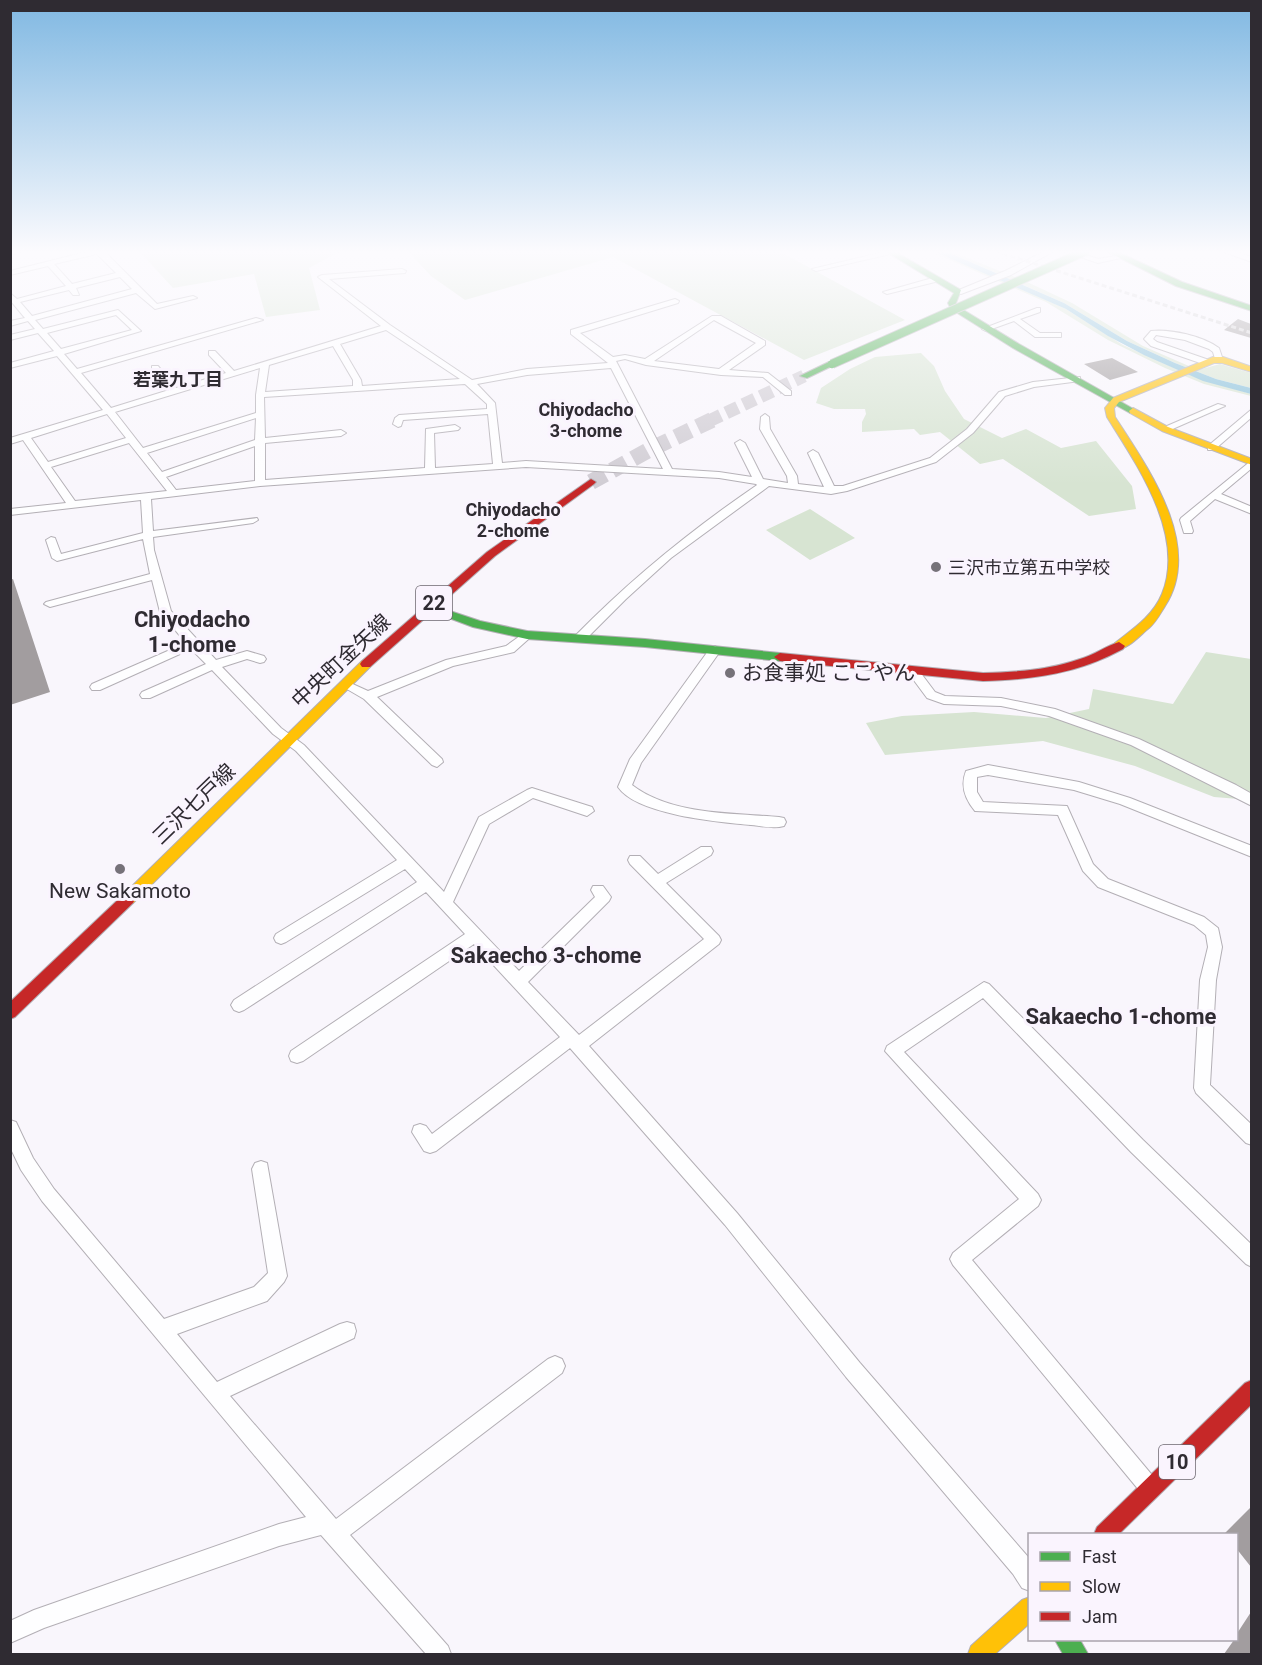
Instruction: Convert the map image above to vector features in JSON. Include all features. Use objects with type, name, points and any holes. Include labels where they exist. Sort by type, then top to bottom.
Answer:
[{"type":"main road","points":[[804,376],[911,329]]},
{"type":"main road","points":[[987,329],[1069,383],[1116,400],[1165,429],[1251,463]]},
{"type":"main road","points":[[429,607],[477,624],[527,635],[715,650],[983,677],[1023,676],[1057,671],[1117,647],[1140,632],[1157,614],[1170,594],[1173,579],[1173,552],[1169,524],[1162,502],[1111,417],[1109,408],[1116,400],[1213,361],[1251,370]]},
{"type":"main road","name":"中央町金矢線","points":[[290,739],[429,607],[491,554],[591,482]]},
{"type":"main road","name":"三沢七戸線","points":[[10,1012],[290,739]]},
{"type":"main road","name":"10","points":[[1105,1533],[1251,1390]]},
{"type":"main road","points":[[979,1654],[1028,1609]]},
{"type":"main road","points":[[1067,1641],[1077,1654]]},
{"type":"street","points":[[10,338],[50,329]]},
{"type":"street","points":[[10,366],[137,331],[135,329]]},
{"type":"street","points":[[75,372],[227,329]]},
{"type":"street","points":[[10,441],[381,329]]},
{"type":"street","points":[[390,329],[468,382],[491,403],[498,465]]},
{"type":"street","points":[[585,329],[574,332],[612,363],[669,471]]},
{"type":"street","points":[[646,362],[696,329]]},
{"type":"street","points":[[721,372],[762,344],[736,329]]},
{"type":"street","points":[[1029,329],[1038,335],[1058,335]]},
{"type":"street","points":[[41,331],[110,411],[173,492]]},
{"type":"street","points":[[1154,333],[1166,333],[1212,347],[1218,352],[1213,361],[1154,344],[1148,339],[1154,333]]},
{"type":"street","points":[[335,343],[357,380],[358,389]]},
{"type":"street","points":[[212,353],[232,374]]},
{"type":"street","points":[[260,395],[468,382],[526,372],[612,363],[626,357],[646,362],[721,372],[765,375],[788,393]]},
{"type":"street","points":[[260,483],[260,395],[265,364]]},
{"type":"street","points":[[155,368],[175,392]]},
{"type":"street","points":[[10,512],[260,483],[498,465],[552,464],[669,471],[719,475],[790,487],[831,491],[844,489],[933,460],[970,431],[1002,394],[1033,385],[1069,383]]},
{"type":"street","points":[[1165,429],[1221,406]]},
{"type":"street","points":[[398,424],[399,418],[492,411]]},
{"type":"street","points":[[1212,448],[1251,412]]},
{"type":"street","points":[[142,452],[260,414]]},
{"type":"street","points":[[765,417],[765,429],[792,476],[793,484],[790,487]]},
{"type":"street","points":[[430,469],[429,431],[455,428]]},
{"type":"street","points":[[161,475],[261,441],[341,433]]},
{"type":"street","points":[[26,437],[72,504]]},
{"type":"street","points":[[47,465],[132,439]]},
{"type":"street","points":[[740,443],[762,483]]},
{"type":"street","points":[[813,453],[831,491]]},
{"type":"street","points":[[1188,531],[1185,520],[1251,463]]},
{"type":"street","points":[[579,639],[644,577],[704,526],[762,483]]},
{"type":"street","points":[[146,495],[149,550],[166,612],[193,644],[277,731],[290,739],[574,1042],[731,1219],[853,1370],[1021,1566],[1028,1578]]},
{"type":"street","points":[[1214,495],[1251,511]]},
{"type":"street","points":[[51,540],[57,558],[148,534],[253,520]]},
{"type":"street","points":[[50,604],[156,576]]},
{"type":"street","points":[[368,696],[450,663],[510,649],[527,635]]},
{"type":"street","points":[[96,687],[193,644]]},
{"type":"street","points":[[715,650],[635,762],[625,787],[633,796],[690,812],[779,822]]},
{"type":"street","points":[[146,695],[198,671],[247,655],[260,659]]},
{"type":"street","points":[[913,671],[931,695],[944,700],[1001,702],[1051,712],[1135,742],[1231,788],[1251,801]]},
{"type":"street","points":[[346,685],[368,696],[437,762]]},
{"type":"street","points":[[1251,852],[1125,801],[1074,785],[988,770],[972,774],[969,785],[970,796],[980,807],[1062,810],[1088,867],[1104,883],[1199,921],[1213,932],[1215,947],[1208,980],[1202,1088],[1251,1137]]},
{"type":"street","points":[[445,904],[484,820],[532,793],[587,811]]},
{"type":"street","points":[[656,882],[706,851]]},
{"type":"street","points":[[420,1132],[430,1145],[714,940],[635,860]]},
{"type":"street","points":[[281,938],[405,862]]},
{"type":"street","points":[[239,1005],[426,884]]},
{"type":"street","points":[[519,981],[604,897],[598,890]]},
{"type":"street","points":[[297,1056],[475,935]]},
{"type":"street","points":[[1150,1488],[959,1259],[1032,1200],[894,1051],[984,989],[1137,1146],[1251,1258]]},
{"type":"street","points":[[10,1128],[27,1164],[48,1195],[329,1529],[440,1654]]},
{"type":"street","points":[[161,1330],[260,1293],[278,1276],[261,1168]]},
{"type":"street","points":[[215,1393],[347,1331]]},
{"type":"street","points":[[10,1632],[42,1618],[279,1535],[329,1529],[555,1366]]},
{"type":"green space","points":[[746,329],[883,329],[804,360]]},
{"type":"green space","points":[[1090,329],[1097,329],[1123,345],[1190,375],[1251,394],[1251,396],[1204,384],[1108,340]]},
{"type":"green space","points":[[1107,329],[1114,329],[1143,346],[1198,370],[1220,364],[1251,373],[1251,388],[1216,379],[1127,341]]},
{"type":"green space","points":[[921,353],[934,366],[945,391],[964,419],[1002,438],[1026,429],[1061,448],[1096,441],[1132,486],[1136,509],[1089,516],[1003,459],[980,464],[940,432],[920,435],[914,429],[862,432],[865,409],[834,409],[816,403],[821,388],[850,369],[875,357]]},
{"type":"green space","points":[[810,509],[855,538],[810,560],[766,530]]},
{"type":"green space","points":[[1206,652],[1251,659],[1251,800],[1214,797],[1135,766],[1043,741],[885,755],[866,723],[902,716],[974,712],[1046,718],[1089,709],[1093,689],[1173,704]]},
{"type":"water","points":[[1097,329],[1107,329],[1127,341],[1216,379],[1251,388],[1251,394],[1203,381]]},
{"type":"building","points":[[1251,329],[1251,338],[1224,330]]},
{"type":"building","points":[[1112,358],[1138,372],[1110,380],[1084,364]]},
{"type":"building","points":[[13,579],[50,692],[10,705],[10,580]]},
{"type":"building","points":[[1251,1507],[1251,1567],[1238,1551],[1238,1533],[1225,1533]]},
{"type":"building","points":[[1251,1612],[1251,1654],[1224,1654],[1233,1641],[1238,1641],[1238,1632]]},
{"type":"tunnel","points":[[709,421],[804,376]]},
{"type":"tunnel","points":[[591,482],[649,450],[712,420]]},
{"type":"railway","points":[[1239,329],[1252,333]]},
{"type":"traffic: fast","points":[[832,364],[911,329]]},
{"type":"traffic: fast","points":[[988,329],[1133,411]]},
{"type":"traffic: fast","points":[[804,376],[832,364]]},
{"type":"traffic: fast","points":[[429,607],[477,624],[527,635],[645,643],[780,657]]},
{"type":"traffic: fast","points":[[1067,1641],[1077,1654]]},
{"type":"traffic: slow","points":[[1119,646],[1150,621],[1167,594],[1174,566],[1171,536],[1161,506],[1147,475],[1111,417],[1109,408],[1116,400],[1213,360],[1223,360],[1252,370]]},
{"type":"traffic: slow","points":[[1133,411],[1165,429],[1252,462]]},
{"type":"traffic: slow","points":[[128,899],[366,664]]},
{"type":"traffic: slow","points":[[979,1654],[1028,1610]]},
{"type":"traffic: jam","points":[[366,664],[491,554],[591,482]]},
{"type":"traffic: jam","points":[[780,657],[1001,677],[1036,674],[1070,667],[1103,655],[1119,646]]},
{"type":"traffic: jam","points":[[10,1012],[128,899]]},
{"type":"traffic: jam","points":[[1105,1533],[1252,1390]]},
{"type":"place","name":"三沢市立第五中学校","points":[[936,567]]},
{"type":"place","name":"お食事処 ここやん","points":[[730,673]]},
{"type":"place","name":"New Sakamoto","points":[[120,869]]},
{"type":"district","name":"若葉九丁目","points":[[178,379]]},
{"type":"district","name":"Chiyodacho 3-chome","points":[[586,419]]},
{"type":"district","name":"Chiyodacho 2-chome","points":[[513,519]]},
{"type":"district","name":"Chiyodacho 1-chome","points":[[192,632]]},
{"type":"district","name":"Sakaecho 3-chome","points":[[546,955]]},
{"type":"district","name":"Sakaecho 1-chome","points":[[1121,1016]]}]
